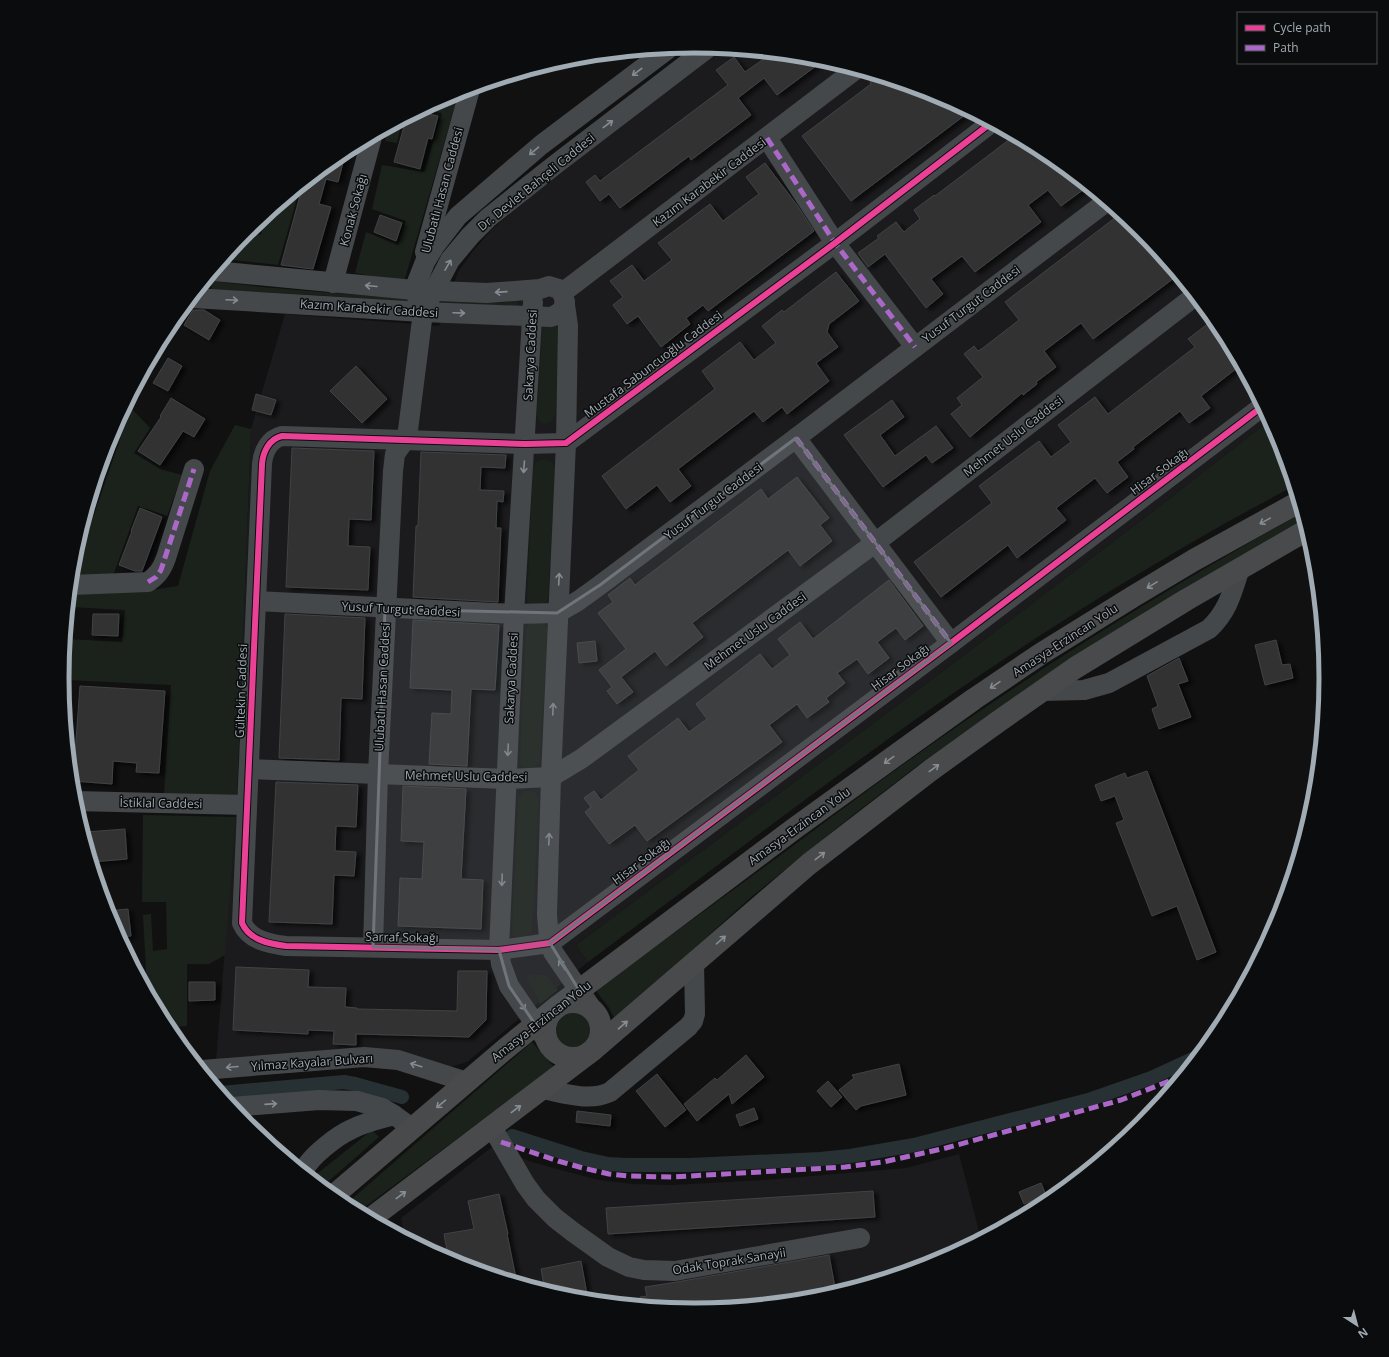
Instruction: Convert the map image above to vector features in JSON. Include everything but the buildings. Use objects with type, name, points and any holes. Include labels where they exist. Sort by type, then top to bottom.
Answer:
[{"type":"highway","name":"Amasya-Erzincan Yolu","points":[[557,1007],[795,828],[974,699],[1042,653],[1134,596],[1194,560],[1295,504]]},
{"type":"highway","points":[[375,1216],[593,1050],[792,878],[931,770],[1042,691],[1124,637],[1303,533]]},
{"type":"highway","points":[[575,1002],[584,1004],[592,1009],[598,1017],[601,1025],[601,1034],[598,1043],[593,1050],[577,1058],[568,1058],[556,1052],[541,1033],[545,1032],[546,1022],[550,1014],[557,1007],[565,1003],[575,1002]]},
{"type":"highway","name":"Amasya-Erzincan Yolu","points":[[338,1192],[467,1082],[541,1033]]},
{"type":"street","name":"Dr. Devlet Bahçeli Caddesi","points":[[423,312],[450,260],[470,236],[488,218],[701,53]]},
{"type":"street","name":"Dr. Devlet Bahçeli Caddesi","points":[[414,290],[434,247],[458,216],[541,145],[662,54]]},
{"type":"street","name":"Kazım Karabekir Caddesi","points":[[564,297],[852,73]]},
{"type":"street","name":"Ulubatlı Hasan Caddesi","points":[[414,290],[468,96]]},
{"type":"street","name":"Mustafa Sabuncuoğlu Caddesi","points":[[566,443],[835,243],[987,126]]},
{"type":"street","points":[[767,138],[835,243],[915,347]]},
{"type":"street","name":"Konak Sokağı","points":[[333,283],[370,144]]},
{"type":"street","name":"Yusuf Turgut Caddesi","points":[[256,601],[386,609],[514,614],[557,613],[578,601],[600,585],[1103,205]]},
{"type":"street","name":"Kazım Karabekir Caddesi","points":[[219,272],[414,290],[487,293],[538,306],[556,315],[560,312],[564,305],[564,297],[559,289],[549,286],[538,306]]},
{"type":"street","points":[[200,295],[205,292],[207,287]]},
{"type":"street","points":[[414,290],[423,312]]},
{"type":"street","points":[[564,297],[568,326],[566,443],[557,613],[547,914],[550,943],[553,952],[592,1009]]},
{"type":"street","name":"Kazım Karabekir Caddesi","points":[[198,298],[423,312],[538,306]]},
{"type":"street","name":"Mehmet Uslu Caddesi","points":[[249,769],[506,779],[551,777],[580,759],[875,543],[1192,299]]},
{"type":"street","name":"Sakarya Caddesi","points":[[538,306],[525,444],[514,614],[500,950],[501,964],[509,986],[541,1033]]},
{"type":"street","name":"Ulubatlı Hasan Caddesi","points":[[373,947],[378,773],[394,462],[395,454],[405,440],[408,430],[423,312]]},
{"type":"street","name":"Hisar Sokağı","points":[[550,943],[951,643],[1258,409]]},
{"type":"street","name":"Gültekin Caddesi","points":[[255,938],[244,929],[242,923],[263,456],[270,443],[277,437],[282,436],[405,440]]},
{"type":"street","points":[[796,438],[951,643]]},
{"type":"street","points":[[405,440],[525,444],[566,443]]},
{"type":"street","points":[[76,584],[148,582],[156,577],[161,570],[194,469]]},
{"type":"street","points":[[1042,691],[1084,690],[1110,683],[1209,629],[1221,617],[1226,608],[1240,568]]},
{"type":"street","name":"İstiklal Caddesi","points":[[81,801],[247,805]]},
{"type":"street","name":"Sarraf Sokağı","points":[[255,938],[271,944],[286,946],[500,950],[550,943]]},
{"type":"street","points":[[542,1089],[593,1097],[610,1092],[693,1021],[696,1014],[694,963]]},
{"type":"street","name":"Yılmaz Kayalar Bulvarı","points":[[207,1070],[364,1056],[398,1060],[467,1082]]},
{"type":"street","points":[[239,1107],[357,1100],[382,1108],[412,1128]]},
{"type":"street","points":[[305,1167],[342,1134],[353,1128],[394,1115]]},
{"type":"street","name":"Odak Toprak Sanayii","points":[[492,1127],[525,1184],[536,1199],[555,1218],[573,1232],[608,1257],[629,1267],[644,1270],[675,1271],[860,1238]]},
{"type":"highlighted area","points":[[796,438],[951,643],[550,943],[579,990],[535,1024],[509,986],[499,950],[373,947],[385,609],[557,613],[600,585]]},
{"type":"shaded area","points":[[715,54],[776,58],[817,65],[856,74],[896,86],[971,118],[1007,137],[1042,158],[1107,208],[1137,236],[1165,266],[1191,298],[1215,331],[1236,366],[1265,425],[926,684],[576,945],[588,962],[467,1062],[420,1076],[398,1067],[216,1061],[237,797],[251,429],[285,314],[439,326],[458,272],[473,251],[492,229],[568,165]]},
{"type":"shaded area","points":[[457,100],[404,282],[355,273],[366,232],[398,245],[406,221],[372,209],[382,165],[424,172],[442,113],[433,111]]},
{"type":"shaded area","points":[[401,127],[397,143],[385,141],[387,135]]},
{"type":"shaded area","points":[[298,195],[278,265],[230,260],[255,234],[261,235],[264,225]]},
{"type":"shaded area","points":[[212,281],[262,287],[425,299],[505,303],[506,299],[518,299],[518,309],[250,291],[211,290]]},
{"type":"shaded area","points":[[555,322],[559,326],[560,333],[556,413],[550,422],[544,424],[541,423],[537,416],[542,330],[547,324]]},
{"type":"shaded area","points":[[131,408],[150,428],[134,453],[160,469],[182,475],[167,516],[138,506],[113,576],[78,575],[84,544]]},
{"type":"shaded area","points":[[235,425],[251,429],[237,797],[164,794],[171,685],[69,680],[70,639],[122,642],[125,610],[73,607],[75,593],[145,591],[178,586],[210,471]]},
{"type":"shaded area","points":[[1265,425],[1290,488],[1202,537],[1112,590],[936,705],[761,832],[588,962],[576,945],[926,684]]},
{"type":"shaded area","points":[[545,459],[552,462],[555,468],[548,599],[544,604],[532,606],[528,604],[527,599],[533,467],[538,461]]},
{"type":"shaded area","points":[[1298,515],[1300,522],[1010,700],[917,766],[853,815],[750,898],[650,988],[614,1018],[609,1008],[597,992],[598,988],[929,746],[971,717],[1134,611]]},
{"type":"shaded area","points":[[539,621],[545,624],[548,630],[540,761],[534,767],[527,768],[521,766],[520,760],[526,629],[531,623]]},
{"type":"shaded area","points":[[530,790],[536,794],[539,799],[532,931],[528,935],[521,938],[513,935],[512,930],[518,798],[523,792]]},
{"type":"shaded area","points":[[143,815],[236,817],[225,955],[209,964],[187,964],[187,1026],[176,1027],[146,979],[143,915],[151,914],[153,951],[167,949],[166,902],[142,902]]},
{"type":"shaded area","points":[[529,975],[546,975],[558,990],[540,1004],[526,977]]},
{"type":"shaded area","points":[[577,1011],[586,1016],[590,1022],[590,1036],[586,1042],[577,1047],[569,1047],[560,1042],[556,1036],[555,1025],[560,1016],[566,1012]]},
{"type":"shaded area","points":[[532,1042],[554,1067],[363,1208],[350,1201]]},
{"type":"shaded area","points":[[372,1130],[379,1137],[326,1184],[315,1176]]},
{"type":"shaded area","points":[[492,1147],[532,1162],[599,1180],[633,1184],[672,1185],[765,1180],[906,1168],[959,1154],[980,1234],[934,1256],[896,1271],[856,1283],[817,1292],[776,1299],[735,1303],[654,1303],[613,1299],[572,1292],[533,1283],[493,1271],[455,1256],[404,1232],[401,1218]]},
{"type":"waterway","points":[[512,1136],[581,1158],[608,1164],[690,1165],[820,1159],[850,1156],[914,1145],[1088,1100],[1151,1078],[1190,1060]]},
{"type":"waterway","points":[[225,1093],[344,1082],[402,1097]]},
{"type":"marked path","points":[[767,138],[835,243],[915,347]]},
{"type":"marked path","points":[[796,438],[951,643]]},
{"type":"marked path","points":[[148,582],[156,577],[161,570],[194,469]]},
{"type":"marked path","points":[[501,1142],[583,1168],[609,1174],[628,1176],[673,1177],[845,1167],[883,1162],[946,1148],[1121,1100],[1175,1079]]},
{"type":"cycle path","points":[[987,126],[835,243],[566,443],[525,444],[282,436],[270,443],[265,451],[262,464],[242,923],[245,929],[261,940],[286,946],[499,950],[550,943],[951,643],[1258,409]]}]
